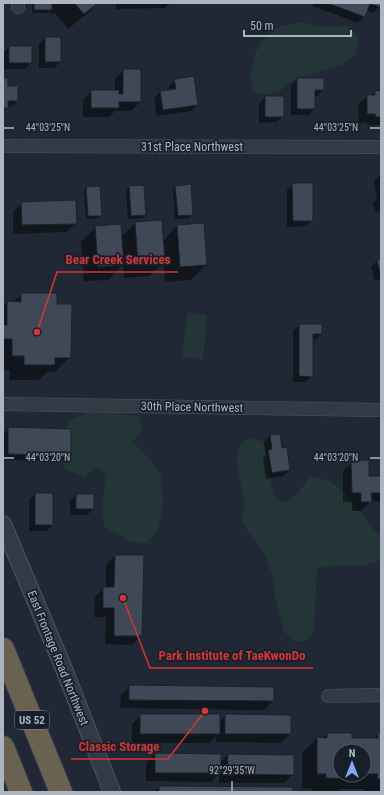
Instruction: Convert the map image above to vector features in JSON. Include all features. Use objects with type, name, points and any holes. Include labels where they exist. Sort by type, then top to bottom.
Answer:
[{"type":"highway","name":"US 52","points":[[3,649],[61,792]]},
{"type":"highway","points":[[3,747],[21,792]]},
{"type":"street","name":"31st Place Northwest","points":[[3,146],[381,148]]},
{"type":"street","name":"30th Place Northwest","points":[[3,404],[381,410]]},
{"type":"street","name":"East Frontage Road Northwest","points":[[3,524],[64,669],[112,792]]},
{"type":"street","points":[[328,696],[381,695]]},
{"type":"shaded area","points":[[301,22],[324,27],[346,26],[359,37],[355,55],[343,65],[294,79],[278,92],[266,95],[253,92],[250,77],[255,53],[267,35],[280,26]]},
{"type":"shaded area","points":[[187,313],[207,315],[203,359],[182,357]]},
{"type":"shaded area","points":[[86,413],[119,413],[139,417],[142,432],[132,441],[161,473],[163,503],[158,531],[145,544],[128,541],[104,527],[102,508],[106,473],[95,467],[84,477],[65,469],[59,452],[59,439],[70,421]]},
{"type":"shaded area","points":[[248,438],[263,441],[274,497],[286,503],[298,493],[310,476],[330,481],[345,493],[381,538],[381,560],[365,565],[317,568],[314,632],[303,642],[294,641],[284,631],[276,602],[273,576],[264,553],[248,532],[242,519],[245,503],[237,467],[238,449]]},
{"type":"building","points":[[34,3],[52,3],[52,10],[34,10]]},
{"type":"building","points":[[74,3],[98,3],[84,14]]},
{"type":"building","points":[[327,3],[381,4],[380,7],[370,4],[365,17]]},
{"type":"building","points":[[45,37],[61,37],[61,62],[45,62]]},
{"type":"building","points":[[9,46],[32,46],[32,63],[9,63]]},
{"type":"building","points":[[123,69],[141,69],[141,102],[119,102],[119,108],[91,108],[91,90],[119,90],[119,94],[123,94]]},
{"type":"building","points":[[194,76],[198,105],[163,110],[160,91],[176,89],[174,79]]},
{"type":"building","points":[[3,78],[8,78],[8,86],[18,86],[18,101],[8,101],[8,108],[3,108]]},
{"type":"building","points":[[297,78],[324,78],[324,90],[315,90],[315,109],[297,109]]},
{"type":"building","points":[[381,90],[381,117],[376,117],[375,114],[367,114],[367,95],[375,95],[375,91]]},
{"type":"building","points":[[265,96],[284,96],[284,117],[265,117]]},
{"type":"building","points":[[292,183],[313,183],[313,221],[293,221]]},
{"type":"building","points":[[191,184],[193,215],[178,216],[175,186]]},
{"type":"building","points":[[144,185],[146,215],[131,216],[129,186]]},
{"type":"building","points":[[100,186],[102,216],[88,216],[86,187]]},
{"type":"building","points":[[76,200],[77,224],[22,225],[21,202]]},
{"type":"building","points":[[162,220],[165,262],[138,264],[135,222]]},
{"type":"building","points":[[204,223],[207,265],[180,267],[177,225]]},
{"type":"building","points":[[121,224],[124,265],[98,267],[95,226]]},
{"type":"building","points":[[381,259],[381,274],[380,274],[377,260]]},
{"type":"building","points":[[21,293],[57,293],[57,304],[72,304],[71,358],[55,358],[55,365],[24,365],[24,356],[12,356],[12,339],[3,339],[3,325],[7,325],[7,301],[21,302]]},
{"type":"building","points":[[299,324],[322,324],[322,334],[313,334],[313,377],[299,376]]},
{"type":"building","points":[[8,427],[71,429],[71,456],[8,454]]},
{"type":"building","points":[[280,434],[282,448],[287,447],[290,470],[272,473],[268,450],[272,449],[270,435]]},
{"type":"building","points":[[369,460],[369,476],[381,476],[381,493],[371,493],[372,502],[361,502],[361,493],[352,493],[351,461]]},
{"type":"building","points":[[35,493],[53,493],[53,525],[35,525]]},
{"type":"building","points":[[76,494],[94,494],[94,509],[76,509]]},
{"type":"building","points":[[115,555],[144,555],[142,636],[114,636],[114,608],[103,608],[103,587],[114,587]]},
{"type":"building","points":[[129,685],[274,687],[274,701],[129,700]]},
{"type":"building","points":[[140,714],[220,714],[220,734],[140,734]]},
{"type":"building","points":[[225,714],[291,715],[291,734],[225,734]]},
{"type":"building","points":[[327,733],[352,733],[352,738],[378,738],[378,733],[381,733],[381,779],[377,779],[378,774],[372,774],[372,743],[332,743],[332,778],[326,778],[326,774],[317,774],[317,737],[327,738]]},
{"type":"building","points":[[155,753],[221,754],[221,773],[155,773]]},
{"type":"building","points":[[228,754],[294,755],[294,775],[227,774]]},
{"type":"building","points":[[159,786],[293,787],[293,792],[159,792]]},
{"type":"place","name":"Bear Creek Services","points":[[37,332]]},
{"type":"place","name":"Park Institute of TaeKwonDo","points":[[123,598]]},
{"type":"place","name":"Classic Storage","points":[[205,711]]}]
